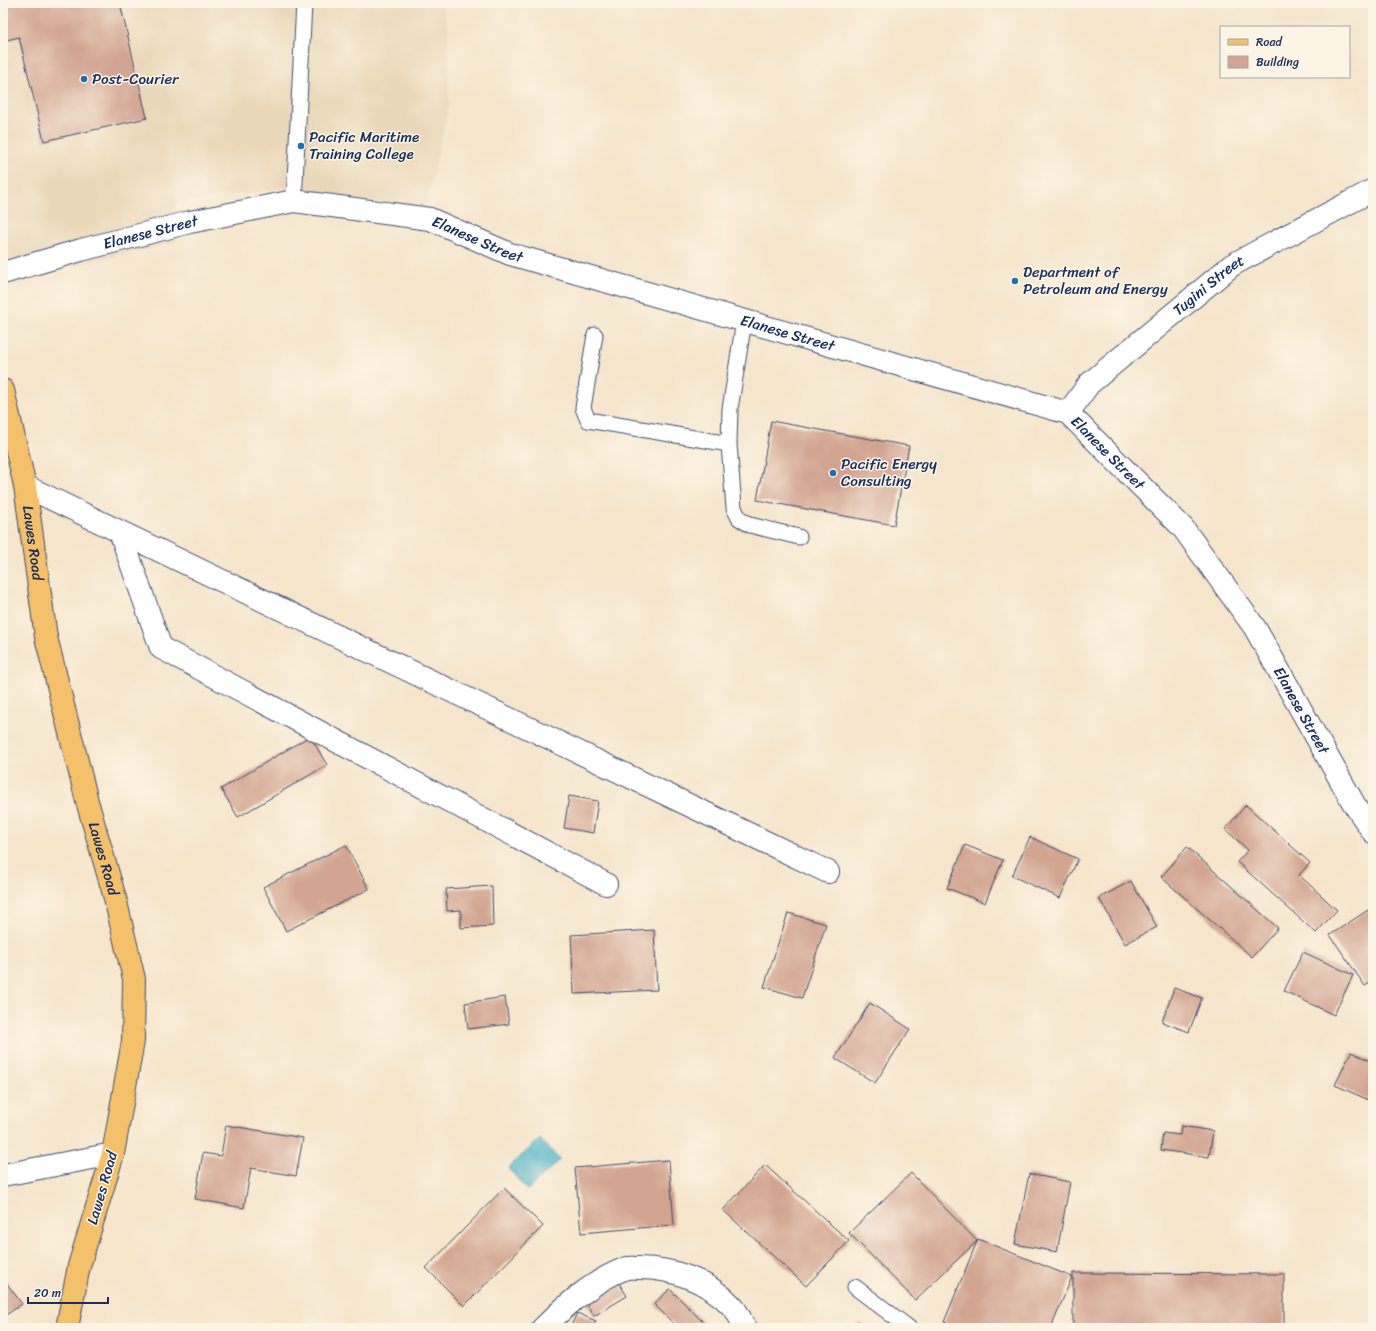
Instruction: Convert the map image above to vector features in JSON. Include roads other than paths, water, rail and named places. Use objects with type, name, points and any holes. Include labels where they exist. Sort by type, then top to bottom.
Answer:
[{"type":"main road","name":"Lawes Road","points":[[3,390],[26,486],[46,637],[87,801],[115,898],[134,979],[133,1040],[113,1154],[79,1266],[67,1328]]},
{"type":"street","name":"Tugini Street","points":[[1068,413],[1089,384],[1232,265],[1373,190]]},
{"type":"street","name":"Elanese Street","points":[[3,273],[81,250],[190,222],[294,201],[430,218],[510,254],[1068,413],[1115,458],[1183,528],[1255,628],[1354,804],[1373,832]]},
{"type":"street","points":[[26,486],[828,872]]},
{"type":"street","points":[[120,532],[161,648],[606,884]]},
{"type":"street","points":[[3,1174],[113,1154]]},
{"type":"street","points":[[543,1328],[555,1316],[594,1284],[626,1268],[653,1268],[687,1276],[717,1293],[733,1308],[745,1328]]},
{"type":"lane","points":[[294,201],[304,3]]},
{"type":"lane","points":[[744,321],[730,409],[729,444],[734,508],[739,518],[750,525],[799,536]]},
{"type":"lane","points":[[595,335],[583,408],[588,420],[729,444]]},
{"type":"lane","points":[[855,1287],[909,1328]]},
{"type":"water","points":[[540,1139],[560,1160],[527,1190],[508,1168]]},
{"type":"place","name":"Post-Courier","points":[[84,79]]},
{"type":"place","name":"Pacific Maritime Training College","points":[[301,146]]},
{"type":"place","name":"Department of Petroleum and Energy","points":[[1015,281]]},
{"type":"place","name":"Pacific Energy Consulting","points":[[833,473]]}]
